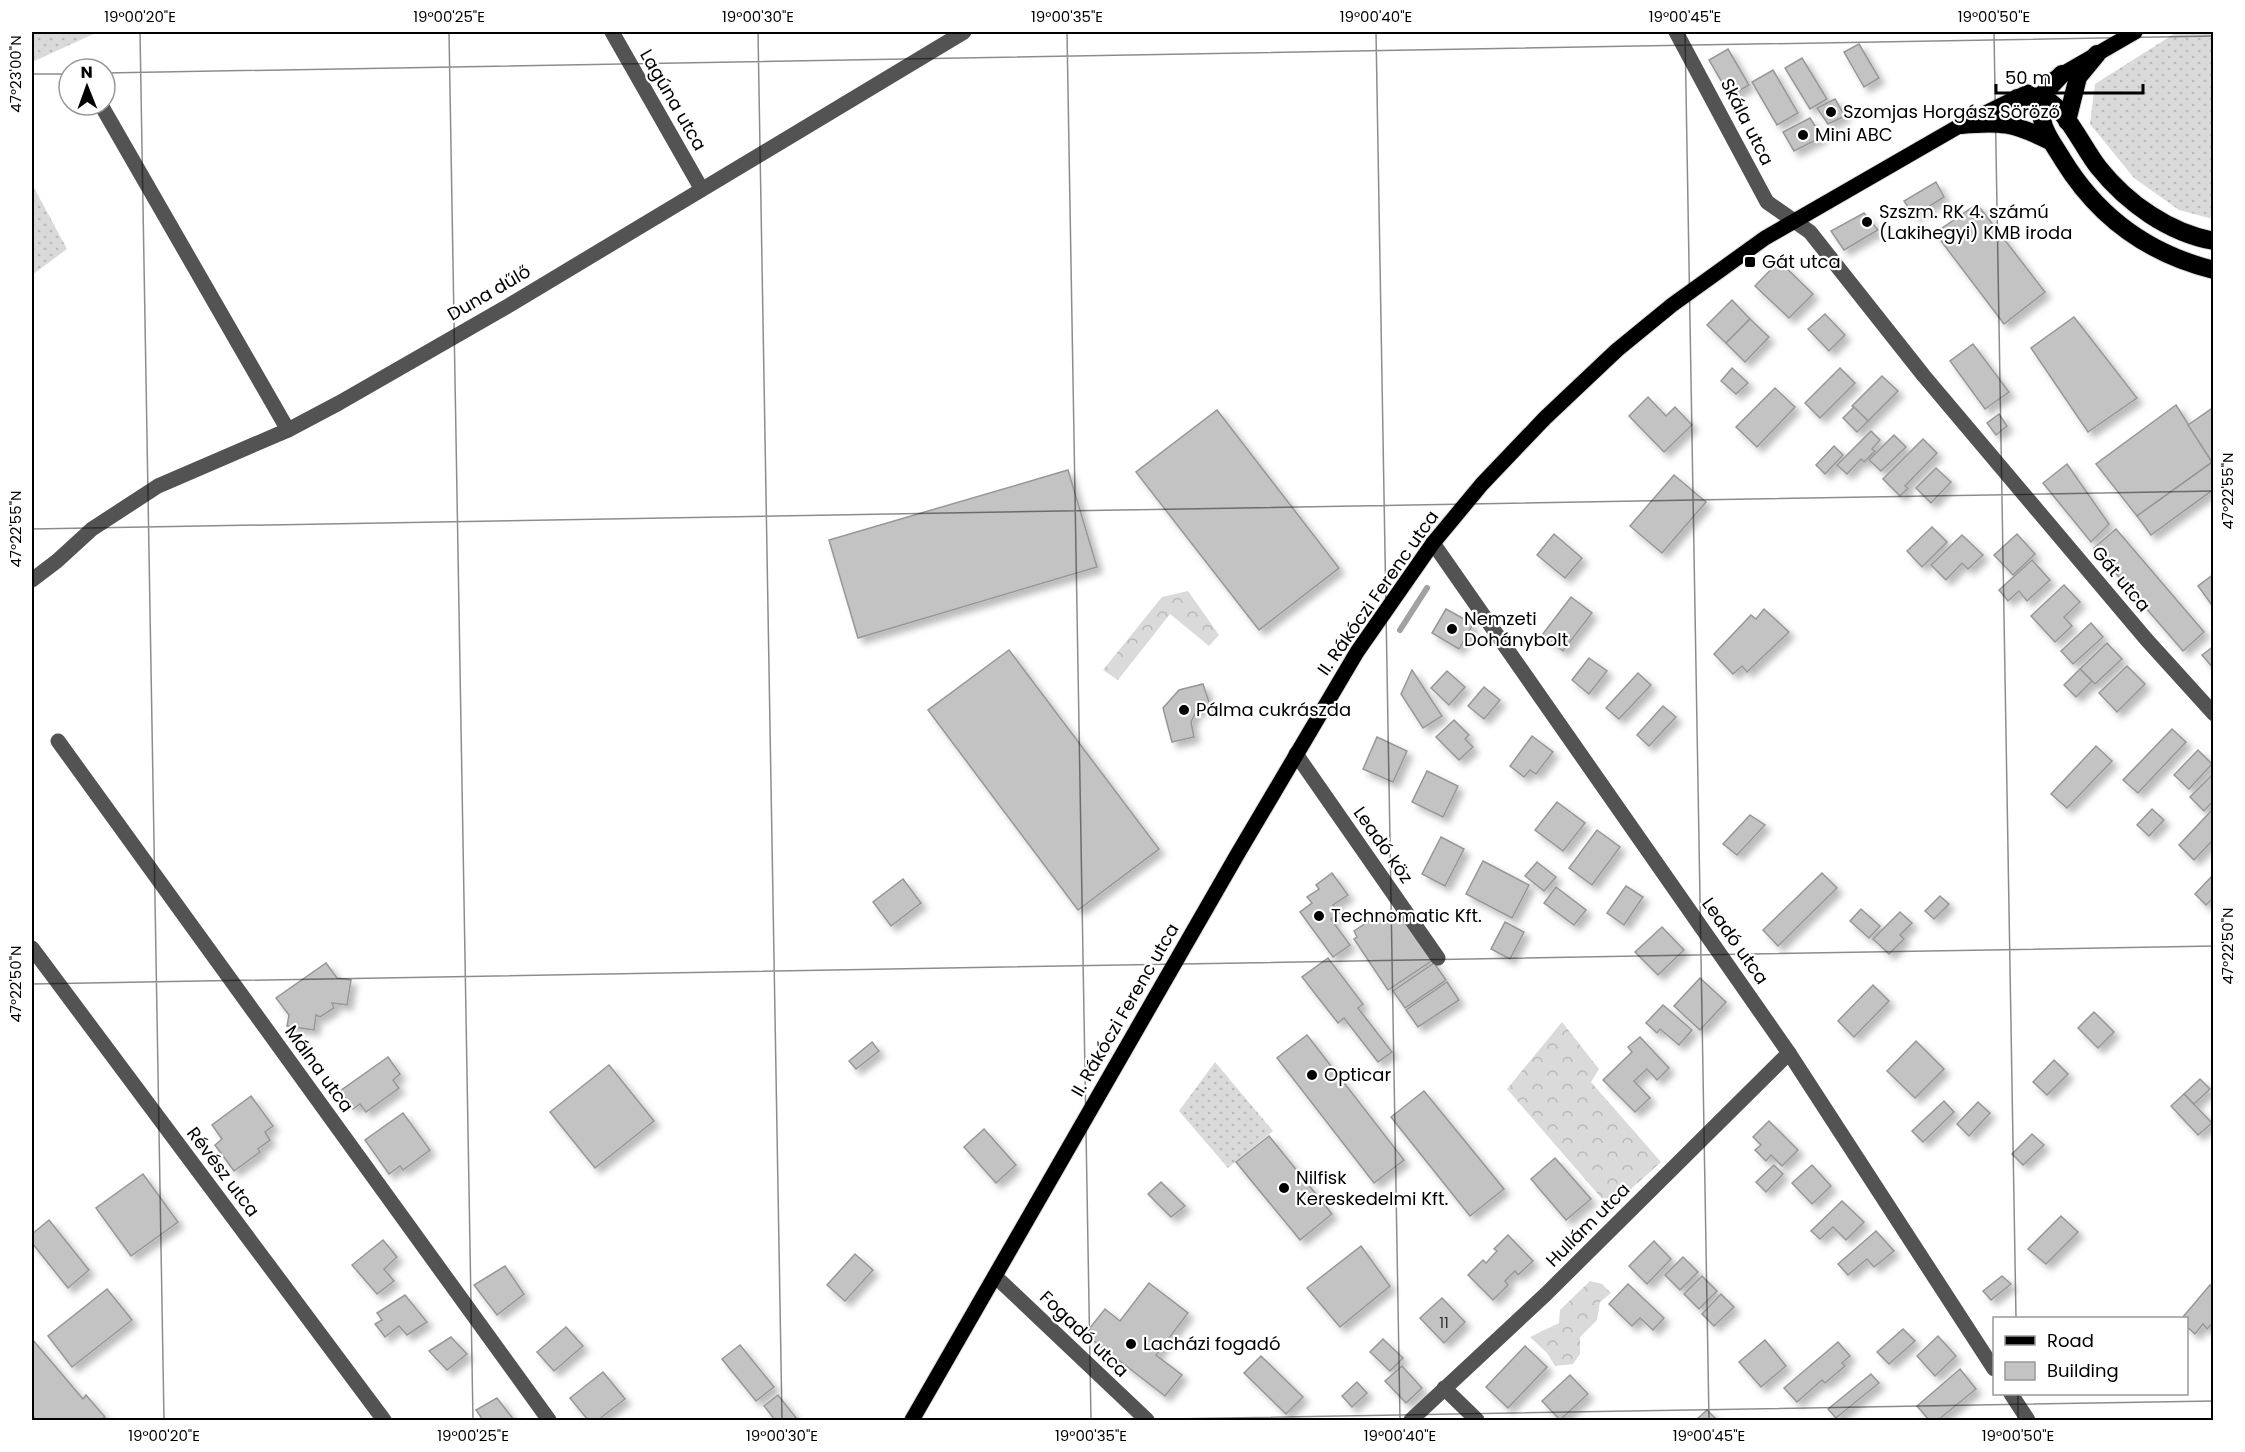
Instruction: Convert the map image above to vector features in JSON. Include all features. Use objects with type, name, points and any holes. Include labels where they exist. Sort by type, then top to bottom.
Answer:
[{"type":"highway","points":[[2067,121],[2078,77],[2097,54]]},
{"type":"highway","points":[[2062,74],[2040,97],[2040,120],[2050,141],[2091,199],[2130,235],[2182,262],[2214,270]]},
{"type":"highway","points":[[2017,98],[2040,97],[2057,108],[2099,168],[2130,200],[2161,222],[2214,241]]},
{"type":"highway","points":[[1961,124],[1996,121],[2024,128],[2050,141]]},
{"type":"main road","name":"II. Rákóczi Ferenc utca","points":[[912,1420],[1357,652],[1433,543],[1482,484],[1537,426],[1617,350],[1672,305],[1793,220],[1961,124],[2017,98],[2135,32]]},
{"type":"street","name":"Lagúna utca","points":[[612,32],[701,189]]},
{"type":"street","name":"Duna dűlő","points":[[32,580],[92,529],[158,486],[288,430],[508,306],[701,189],[941,37],[964,32]]},
{"type":"street","name":"Skála utca","points":[[1676,32],[1757,187],[1767,202],[1793,220]]},
{"type":"street","points":[[108,117],[288,430]]},
{"type":"street","name":"Gát utca","points":[[1793,220],[1810,232],[1924,376],[2146,639],[2214,714]]},
{"type":"street","name":"Leadó utca","points":[[1433,543],[1789,1053],[1993,1366]]},
{"type":"street","name":"Málna utca","points":[[58,741],[549,1420]]},
{"type":"street","name":"Leadó köz","points":[[1296,754],[1438,958]]},
{"type":"street","name":"Révész utca","points":[[32,948],[384,1420]]},
{"type":"street","name":"Hullám utca","points":[[1411,1420],[1546,1294],[1789,1053]]},
{"type":"street","name":"Fogadó utca","points":[[995,1276],[1146,1420]]},
{"type":"street","points":[[1444,1388],[1478,1420]]},
{"type":"street","points":[[2012,1395],[2028,1420]]},
{"type":"green space","points":[[32,32],[98,32],[32,62]]},
{"type":"green space","points":[[2177,32],[2213,32],[2213,219],[2179,210],[2134,178],[2090,124],[2095,84]]},
{"type":"green space","points":[[32,184],[67,249],[32,275]]},
{"type":"green space","points":[[1188,591],[1219,635],[1209,646],[1170,614],[1118,680],[1103,670],[1162,597]]},
{"type":"green space","points":[[1562,1022],[1599,1069],[1591,1082],[1661,1162],[1610,1208],[1507,1089]]},
{"type":"green space","points":[[1215,1062],[1273,1131],[1228,1168],[1179,1111]]},
{"type":"green space","points":[[1590,1281],[1602,1284],[1611,1293],[1600,1302],[1597,1320],[1580,1337],[1580,1354],[1573,1364],[1555,1366],[1547,1353],[1530,1337],[1559,1323],[1560,1310]]},
{"type":"building","points":[[1859,44],[1879,78],[1864,87],[1844,52]]},
{"type":"building","points":[[1728,49],[1749,85],[1730,96],[1709,60]]},
{"type":"building","points":[[1802,58],[1827,99],[1810,109],[1785,68]]},
{"type":"building","points":[[1773,70],[1798,113],[1777,125],[1752,82]]},
{"type":"building","name":"Szomjas Horgász Söröző","points":[[1835,99],[1845,116],[1828,124],[1817,108]]},
{"type":"building","name":"Mini ABC","points":[[1810,118],[1822,137],[1794,151],[1783,132]]},
{"type":"building","points":[[1936,182],[1944,197],[1914,216],[1904,201]]},
{"type":"building","points":[[1977,204],[2045,292],[2004,324],[1935,233]]},
{"type":"building","points":[[1864,213],[1878,230],[1844,250],[1831,231]]},
{"type":"building","points":[[1779,261],[1813,294],[1789,318],[1755,286]]},
{"type":"building","points":[[1732,300],[1750,319],[1726,343],[1707,325]]},
{"type":"building","points":[[1825,314],[1845,335],[1829,351],[1808,329]]},
{"type":"building","points":[[2074,317],[2137,398],[2088,432],[2031,348]]},
{"type":"building","points":[[1750,319],[1769,337],[1745,362],[1726,343]]},
{"type":"building","points":[[1973,344],[2009,392],[1985,409],[1950,361]]},
{"type":"building","points":[[1732,368],[1748,383],[1736,394],[1721,381]]},
{"type":"building","points":[[1840,368],[1855,383],[1820,418],[1805,403]]},
{"type":"building","points":[[1882,376],[1898,391],[1868,421],[1852,406]]},
{"type":"building","points":[[1775,388],[1795,407],[1757,447],[1736,427]]},
{"type":"building","points":[[1648,397],[1666,416],[1675,407],[1692,425],[1664,452],[1629,416]]},
{"type":"building","points":[[2176,405],[2212,462],[2137,516],[2096,464]]},
{"type":"building","points":[[1854,407],[1868,421],[1857,432],[1843,418]]},
{"type":"building","points":[[2214,407],[2214,461],[2212,462],[2188,425]]},
{"type":"building","points":[[1217,410],[1339,568],[1259,630],[1136,472]]},
{"type":"building","points":[[1999,414],[2007,426],[1996,435],[1987,423]]},
{"type":"building","points":[[1871,431],[1880,440],[1872,449],[1875,451],[1864,462],[1861,459],[1847,474],[1837,465]]},
{"type":"building","points":[[1894,435],[1906,447],[1881,471],[1869,460]]},
{"type":"building","points":[[1923,439],[1937,453],[1905,486],[1908,488],[1900,496],[1883,479]]},
{"type":"building","points":[[1834,446],[1843,455],[1825,474],[1816,465]]},
{"type":"building","points":[[2214,461],[2214,489],[2151,535],[2137,516]]},
{"type":"building","points":[[2067,464],[2109,524],[2091,542],[2043,483]]},
{"type":"building","points":[[1936,468],[1951,482],[1931,503],[1916,488]]},
{"type":"building","points":[[1068,470],[1097,567],[858,638],[829,540]]},
{"type":"building","points":[[1674,475],[1706,502],[1662,553],[1630,526]]},
{"type":"building","points":[[1932,527],[1947,542],[1922,567],[1907,551]]},
{"type":"building","points":[[2116,529],[2204,632],[2183,651],[2094,548]]},
{"type":"building","points":[[1554,534],[1582,558],[1565,578],[1537,555]]},
{"type":"building","points":[[2017,534],[2035,554],[2013,575],[1994,555]]},
{"type":"building","points":[[1962,535],[1983,555],[1968,569],[1962,563],[1946,580],[1931,565]]},
{"type":"building","points":[[2032,560],[2050,580],[2027,601],[2019,591],[2008,601],[1999,590]]},
{"type":"building","points":[[2214,574],[2214,608],[2198,586]]},
{"type":"building","points":[[2064,585],[2080,602],[2064,617],[2072,626],[2055,642],[2031,616]]},
{"type":"building","points":[[1571,597],[1592,613],[1563,651],[1542,635]]},
{"type":"building","name":"Nemzeti Dohánybolt","points":[[1446,609],[1473,624],[1459,649],[1432,633]]},
{"type":"building","points":[[1764,609],[1789,632],[1747,672],[1742,666],[1733,674],[1714,654],[1751,615],[1756,619]]},
{"type":"building","points":[[2091,623],[2103,637],[2073,664],[2061,651]]},
{"type":"building","points":[[2107,643],[2122,659],[2095,684],[2080,669]]},
{"type":"building","points":[[2214,646],[2214,669],[2202,655]]},
{"type":"building","points":[[1009,650],[1159,849],[1078,910],[928,710]]},
{"type":"building","points":[[1589,658],[1607,671],[1589,694],[1572,680]]},
{"type":"building","points":[[2127,666],[2145,684],[2117,712],[2099,693]]},
{"type":"building","points":[[2080,669],[2092,681],[2076,697],[2064,685]]},
{"type":"building","points":[[1412,670],[1442,716],[1423,728],[1401,694]]},
{"type":"building","points":[[1447,671],[1465,687],[1449,705],[1431,688]]},
{"type":"building","points":[[1638,673],[1651,685],[1619,719],[1606,708]]},
{"type":"building","points":[[1203,684],[1210,705],[1197,710],[1191,722],[1194,737],[1172,742],[1163,708],[1179,690]]},
{"type":"building","points":[[1484,687],[1500,700],[1484,719],[1468,706]]},
{"type":"building","points":[[1663,706],[1676,717],[1649,746],[1637,735]]},
{"type":"building","points":[[1454,720],[1469,735],[1465,739],[1473,747],[1459,760],[1436,737]]},
{"type":"building","points":[[2172,729],[2186,742],[2138,793],[2123,780]]},
{"type":"building","points":[[1532,736],[1553,752],[1536,774],[1530,770],[1524,777],[1510,766]]},
{"type":"building","points":[[1377,737],[1407,751],[1393,782],[1363,769]]},
{"type":"building","points":[[2096,746],[2112,761],[2067,808],[2051,794]]},
{"type":"building","points":[[2198,750],[2212,764],[2189,789],[2174,775]]},
{"type":"building","points":[[1427,771],[1458,786],[1443,817],[1412,802]]},
{"type":"building","points":[[2214,773],[2214,800],[2204,811],[2190,797]]},
{"type":"building","points":[[1557,802],[1585,823],[1563,851],[1535,830]]},
{"type":"building","points":[[2152,809],[2164,820],[2149,836],[2137,825]]},
{"type":"building","points":[[2212,810],[2214,839],[2194,860],[2179,845]]},
{"type":"building","points":[[1750,815],[1765,825],[1737,855],[1723,844]]},
{"type":"building","points":[[1597,830],[1620,847],[1592,885],[1569,868]]},
{"type":"building","points":[[1441,837],[1464,849],[1445,886],[1422,874]]},
{"type":"building","points":[[1483,861],[1529,885],[1512,918],[1466,894]]},
{"type":"building","points":[[1537,862],[1556,877],[1544,891],[1525,876]]},
{"type":"building","name":"Technomatic Kft.","points":[[1332,873],[1348,895],[1333,905],[1339,913],[1331,919],[1350,945],[1333,957],[1300,912],[1312,903],[1307,897],[1319,889],[1316,885]]},
{"type":"building","points":[[1822,873],[1837,888],[1778,946],[1763,930]]},
{"type":"building","points":[[2213,875],[2214,897],[2206,905],[2195,894]]},
{"type":"building","points":[[903,879],[921,903],[891,926],[873,902]]},
{"type":"building","points":[[1626,886],[1643,897],[1624,925],[1607,913]]},
{"type":"building","points":[[1556,887],[1586,910],[1574,925],[1544,903]]},
{"type":"building","points":[[1940,896],[1949,904],[1934,919],[1925,911]]},
{"type":"building","points":[[1399,909],[1433,960],[1388,990],[1354,939],[1357,937],[1354,931],[1381,913],[1385,919]]},
{"type":"building","points":[[1861,909],[1880,926],[1869,938],[1850,921]]},
{"type":"building","points":[[1900,912],[1912,923],[1900,935],[1904,939],[1889,954],[1873,939]]},
{"type":"building","points":[[1505,922],[1524,932],[1510,959],[1491,949]]},
{"type":"building","points":[[1662,927],[1684,950],[1658,975],[1635,952]]},
{"type":"building","points":[[1328,958],[1363,1004],[1358,1008],[1392,1052],[1378,1062],[1344,1018],[1338,1023],[1302,977]]},
{"type":"building","points":[[326,963],[337,978],[351,980],[347,1005],[332,1003],[334,1008],[320,1017],[316,1015],[314,1030],[287,1026],[289,1015],[276,998]]},
{"type":"building","points":[[1434,963],[1446,980],[1405,1008],[1393,991]]},
{"type":"building","points":[[1700,978],[1726,1002],[1700,1030],[1674,1006]]},
{"type":"building","points":[[1447,982],[1459,1000],[1418,1027],[1406,1010]]},
{"type":"building","points":[[1873,985],[1889,1001],[1854,1037],[1838,1021]]},
{"type":"building","points":[[1663,1005],[1692,1030],[1679,1045],[1660,1029],[1657,1033],[1646,1023]]},
{"type":"building","points":[[2094,1012],[2114,1032],[2098,1048],[2078,1028]]},
{"type":"building","points":[[1307,1035],[1404,1160],[1374,1183],[1277,1058]]},
{"type":"building","points":[[1640,1037],[1669,1068],[1657,1080],[1647,1069],[1634,1081],[1650,1098],[1635,1112],[1603,1080],[1632,1052],[1628,1047]]},
{"type":"building","points":[[1916,1041],[1944,1069],[1915,1098],[1887,1071]]},
{"type":"building","points":[[872,1042],[879,1051],[856,1069],[849,1061]]},
{"type":"building","points":[[388,1057],[400,1074],[393,1080],[399,1088],[366,1112],[360,1104],[353,1109],[340,1091]]},
{"type":"building","points":[[2054,1060],[2068,1074],[2047,1095],[2033,1082]]},
{"type":"building","points":[[609,1065],[654,1121],[595,1168],[550,1112]]},
{"type":"building","points":[[2200,1079],[2210,1089],[2194,1104],[2184,1094]]},
{"type":"building","points":[[1424,1091],[1504,1189],[1470,1216],[1391,1117]]},
{"type":"building","points":[[2184,1094],[2212,1123],[2198,1135],[2171,1106]]},
{"type":"building","points":[[251,1096],[273,1126],[265,1132],[270,1140],[258,1149],[260,1152],[234,1171],[215,1145],[222,1139],[212,1125]]},
{"type":"building","points":[[1944,1101],[1954,1112],[1923,1142],[1912,1131]]},
{"type":"building","points":[[1978,1102],[1990,1113],[1969,1136],[1957,1124]]},
{"type":"building","points":[[403,1113],[430,1150],[403,1170],[400,1166],[389,1174],[365,1140]]},
{"type":"building","points":[[1769,1121],[1798,1150],[1782,1166],[1771,1155],[1766,1161],[1755,1150],[1761,1145],[1753,1137]]},
{"type":"building","points":[[984,1129],[1016,1165],[996,1183],[964,1147]]},
{"type":"building","points":[[2032,1134],[2044,1145],[2023,1165],[2012,1154]]},
{"type":"building","name":"Nilfisk Kereskedelmi Kft.","points":[[1269,1136],[1332,1214],[1300,1240],[1236,1162]]},
{"type":"building","points":[[1555,1158],[1591,1199],[1566,1220],[1531,1179]]},
{"type":"building","points":[[1774,1165],[1783,1174],[1766,1192],[1756,1182]]},
{"type":"building","points":[[1812,1165],[1831,1186],[1812,1204],[1792,1183]]},
{"type":"building","points":[[143,1174],[178,1222],[131,1256],[96,1208]]},
{"type":"building","points":[[1161,1182],[1185,1206],[1171,1217],[1148,1194]]},
{"type":"building","points":[[1842,1201],[1864,1222],[1846,1240],[1833,1227],[1820,1239],[1811,1231]]},
{"type":"building","points":[[2061,1216],[2078,1232],[2046,1264],[2028,1249]]},
{"type":"building","points":[[49,1220],[89,1270],[68,1288],[32,1243],[32,1234]]},
{"type":"building","points":[[1876,1231],[1894,1251],[1874,1267],[1867,1259],[1848,1275],[1838,1264]]},
{"type":"building","points":[[1508,1235],[1533,1261],[1518,1275],[1515,1271],[1505,1281],[1508,1285],[1493,1300],[1468,1275],[1483,1260],[1486,1263],[1497,1251],[1494,1249]]},
{"type":"building","points":[[383,1240],[397,1257],[384,1269],[394,1281],[377,1294],[352,1265]]},
{"type":"building","points":[[1654,1241],[1671,1259],[1647,1284],[1629,1266]]},
{"type":"building","points":[[1361,1246],[1390,1286],[1340,1327],[1307,1288]]},
{"type":"building","points":[[855,1254],[873,1270],[845,1301],[827,1285]]},
{"type":"building","points":[[1683,1257],[1698,1272],[1680,1290],[1665,1275]]},
{"type":"building","points":[[505,1266],[524,1294],[497,1315],[474,1285]]},
{"type":"building","points":[[1702,1276],[1717,1291],[1699,1309],[1684,1294]]},
{"type":"building","points":[[2002,1276],[2011,1284],[1991,1300],[1983,1291]]},
{"type":"building","name":"Lacházi fogadó","points":[[1149,1283],[1188,1313],[1156,1355],[1182,1375],[1165,1396],[1085,1334],[1105,1309],[1120,1321]]},
{"type":"building","points":[[1628,1284],[1664,1318],[1653,1330],[1640,1318],[1632,1326],[1609,1304]]},
{"type":"building","points":[[2210,1285],[2214,1288],[2214,1322],[2207,1329],[2203,1324],[2195,1334],[2188,1328],[2188,1317],[2183,1317]]},
{"type":"building","points":[[107,1289],[132,1320],[72,1367],[48,1336]]},
{"type":"building","points":[[1721,1294],[1734,1307],[1714,1326],[1702,1314]]},
{"type":"building","points":[[405,1295],[427,1322],[407,1335],[399,1326],[385,1337],[375,1324],[382,1320],[377,1313]]},
{"type":"building","points":[[1442,1298],[1465,1322],[1444,1343],[1420,1318]]},
{"type":"building","points":[[566,1327],[583,1346],[554,1371],[537,1352]]},
{"type":"building","points":[[1903,1329],[1915,1341],[1889,1364],[1877,1352]]},
{"type":"building","points":[[1938,1336],[1956,1356],[1935,1376],[1917,1356]]},
{"type":"building","points":[[451,1337],[467,1354],[447,1370],[429,1351]]},
{"type":"building","points":[[32,1339],[83,1399],[86,1395],[105,1417],[100,1420],[36,1420],[32,1415]]},
{"type":"building","points":[[1383,1339],[1403,1358],[1390,1371],[1370,1352]]},
{"type":"building","points":[[1765,1340],[1786,1366],[1761,1387],[1739,1362]]},
{"type":"building","points":[[1838,1342],[1850,1356],[1842,1363],[1845,1366],[1825,1383],[1822,1380],[1797,1402],[1784,1388]]},
{"type":"building","points":[[740,1345],[774,1387],[756,1401],[722,1359]]},
{"type":"building","points":[[1525,1346],[1547,1367],[1508,1408],[1486,1387]]},
{"type":"building","points":[[1261,1356],[1303,1397],[1286,1414],[1244,1373]]},
{"type":"building","points":[[1402,1366],[1422,1388],[1406,1403],[1385,1381]]},
{"type":"building","points":[[1960,1369],[1976,1389],[1938,1420],[1929,1420],[1917,1406]]},
{"type":"building","points":[[603,1372],[625,1399],[598,1420],[588,1420],[570,1398]]},
{"type":"building","points":[[1871,1374],[1879,1383],[1836,1418],[1828,1409]]},
{"type":"building","points":[[1570,1375],[1588,1394],[1560,1420],[1542,1401]]},
{"type":"building","points":[[1357,1382],[1367,1393],[1352,1407],[1342,1396]]},
{"type":"building","points":[[778,1395],[797,1419],[775,1420],[764,1406]]},
{"type":"building","points":[[497,1398],[514,1420],[483,1420],[476,1410]]},
{"type":"building","points":[[1707,1410],[1717,1420],[1696,1420]]},
{"type":"waterway","points":[[1400,630],[1427,588]]},
{"type":"place","name":"Szomjas Horgász Söröző","points":[[1831,112]]},
{"type":"place","name":"Mini ABC","points":[[1803,135]]},
{"type":"place","name":"Szszm. RK 4. számú (Lakihegyi) KMB iroda","points":[[1867,222]]},
{"type":"place","name":"Gát utca","points":[[1750,262]]},
{"type":"place","name":"Nemzeti Dohánybolt","points":[[1452,629]]},
{"type":"place","name":"Pálma cukrászda","points":[[1184,710]]},
{"type":"place","name":"Technomatic Kft.","points":[[1319,916]]},
{"type":"place","name":"Opticar","points":[[1312,1075]]},
{"type":"place","name":"Nilfisk Kereskedelmi Kft.","points":[[1284,1188]]},
{"type":"place","name":"Lacházi fogadó","points":[[1131,1344]]}]
